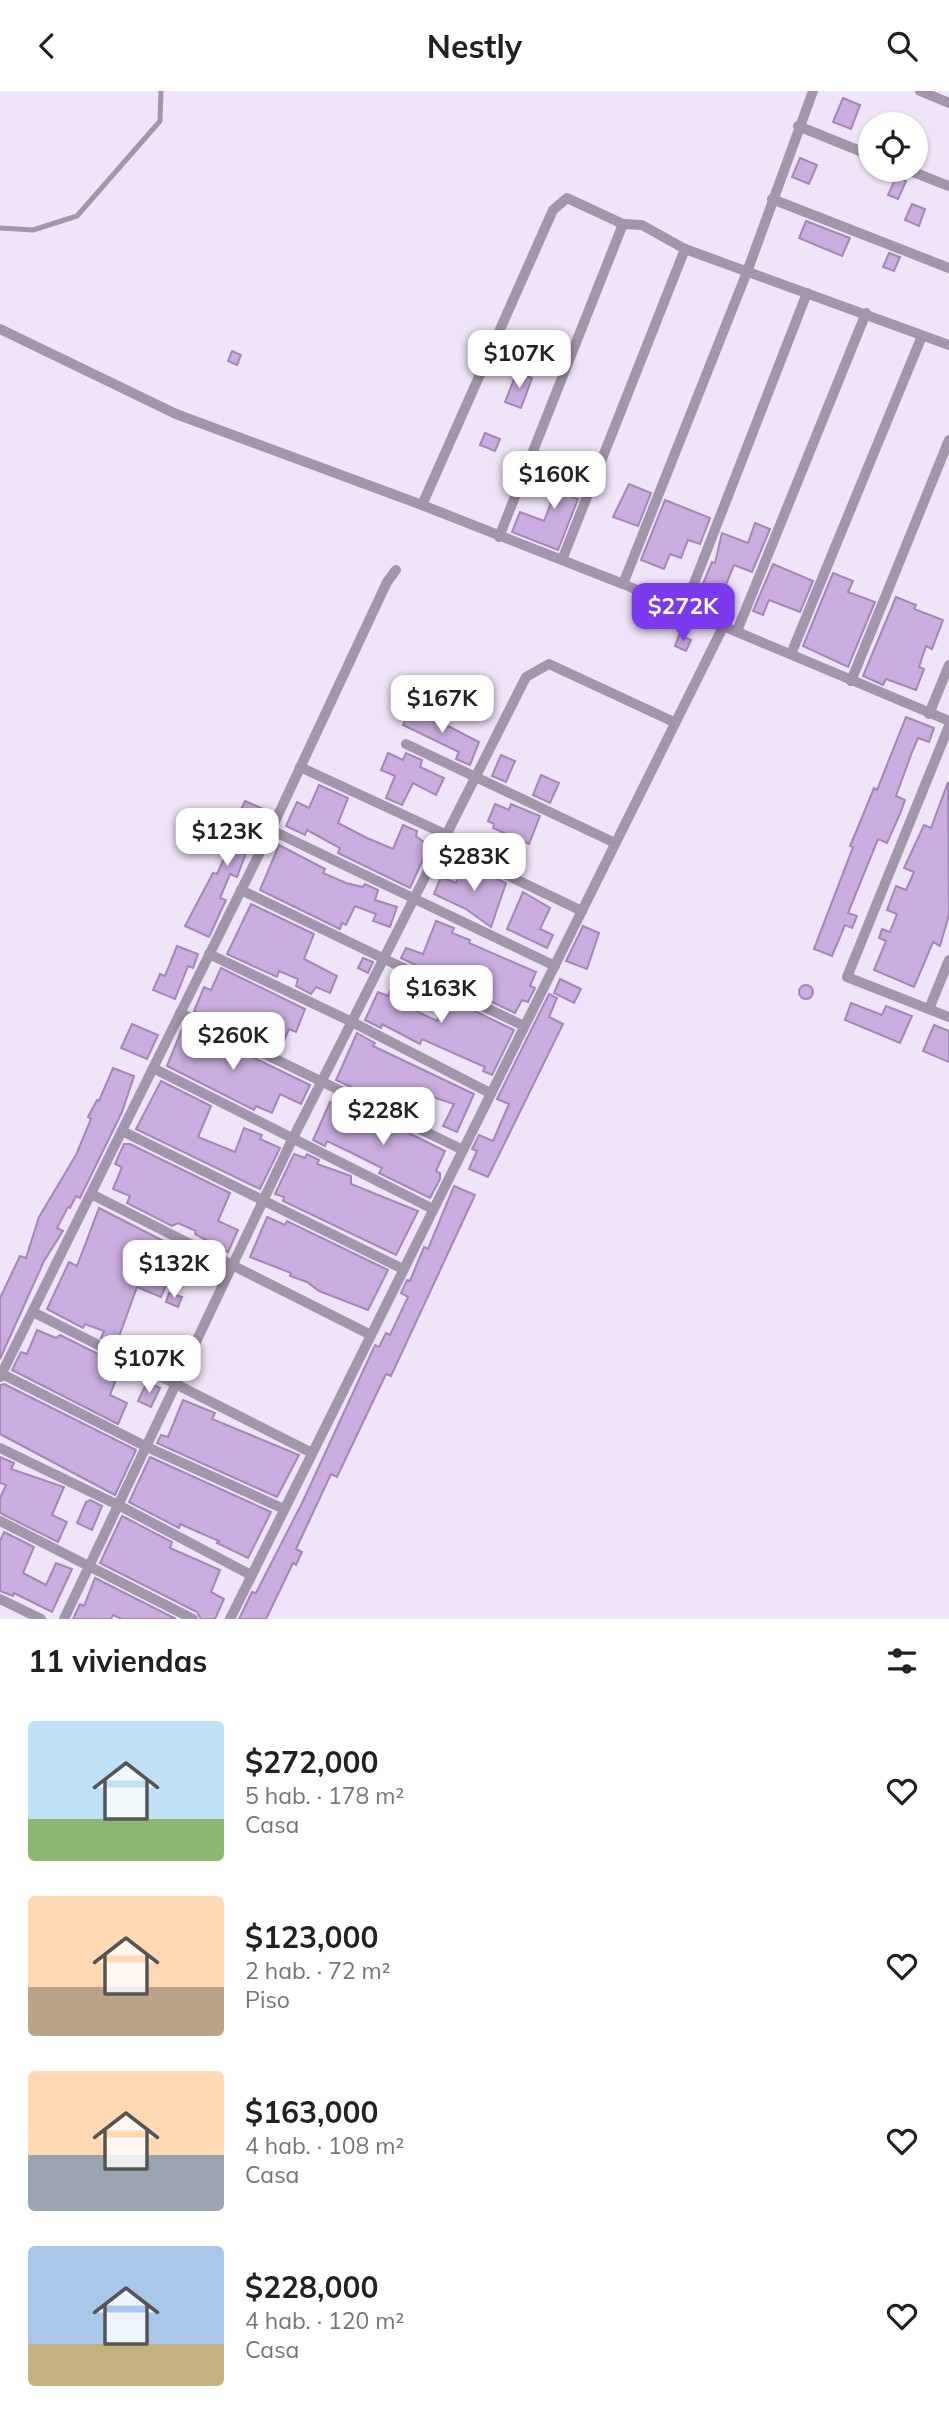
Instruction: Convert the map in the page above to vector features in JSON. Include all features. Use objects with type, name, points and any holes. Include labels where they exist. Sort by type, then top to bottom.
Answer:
[{"type":"street","points":[[623,584],[747,272],[798,126],[813,91]]},
{"type":"street","points":[[920,91],[949,103]]},
{"type":"street","points":[[798,126],[858,150]]},
{"type":"street","points":[[928,178],[949,186]]},
{"type":"street","points":[[422,505],[552,210],[567,198],[623,224],[642,225],[685,249],[949,345]]},
{"type":"street","points":[[772,199],[949,268]]},
{"type":"street","points":[[499,537],[623,224]]},
{"type":"street","points":[[562,560],[685,249]]},
{"type":"street","points":[[684,609],[807,293]]},
{"type":"street","points":[[737,631],[866,313]]},
{"type":"street","points":[[0,329],[176,414],[422,505],[623,584],[724,625],[949,724],[847,977],[949,1017]]},
{"type":"street","points":[[791,654],[922,336]]},
{"type":"street","points":[[851,681],[949,440]]},
{"type":"street","points":[[284,1509],[1,1376],[271,830],[387,582],[396,570]]},
{"type":"street","points":[[230,1619],[461,1149],[724,625]]},
{"type":"street","points":[[64,1619],[293,1138],[526,677],[549,664],[674,722]]},
{"type":"street","points":[[929,714],[949,665]]},
{"type":"street","points":[[406,744],[477,775],[615,843]]},
{"type":"street","points":[[300,767],[582,911]]},
{"type":"street","points":[[271,830],[555,966]]},
{"type":"street","points":[[241,890],[524,1027]]},
{"type":"street","points":[[209,954],[352,1022],[490,1093]]},
{"type":"street","points":[[929,1009],[949,960]]},
{"type":"street","points":[[180,1013],[461,1149]]},
{"type":"street","points":[[153,1068],[433,1209]]},
{"type":"street","points":[[122,1131],[403,1269]]},
{"type":"street","points":[[91,1193],[235,1263],[371,1335]]},
{"type":"street","points":[[33,1312],[312,1453]]},
{"type":"street","points":[[0,1448],[120,1506],[251,1576]]},
{"type":"street","points":[[0,1521],[193,1619]]},
{"type":"street","points":[[0,1599],[41,1619]]},
{"type":"lane","points":[[0,228],[33,230],[77,216],[160,121],[161,91]]},
{"type":"building","points":[[843,98],[860,105],[851,129],[833,122]]},
{"type":"building","points":[[800,158],[817,165],[809,184],[792,177]]},
{"type":"building","points":[[894,182],[906,182],[898,199],[888,195]]},
{"type":"building","points":[[912,204],[925,209],[919,226],[905,220]]},
{"type":"building","points":[[806,221],[850,238],[842,256],[799,238]]},
{"type":"building","points":[[889,253],[900,257],[894,271],[883,267]]},
{"type":"building","points":[[232,351],[241,355],[237,365],[228,361]]},
{"type":"building","points":[[517,372],[532,378],[521,408],[505,402]]},
{"type":"building","points":[[485,433],[500,439],[495,451],[480,445]]},
{"type":"building","points":[[568,459],[585,466],[572,497],[578,499],[558,550],[512,532],[520,512],[544,521]]},
{"type":"building","points":[[629,484],[651,493],[638,526],[613,517]]},
{"type":"building","points":[[665,500],[710,518],[700,544],[688,540],[681,558],[670,554],[664,569],[641,560]]},
{"type":"building","points":[[755,523],[770,529],[752,572],[734,565],[722,594],[702,586],[712,562],[715,563],[722,533],[748,543]]},
{"type":"building","points":[[773,564],[813,581],[800,612],[769,600],[763,615],[753,611]]},
{"type":"building","points":[[833,573],[853,581],[848,592],[875,602],[848,667],[803,646]]},
{"type":"building","points":[[896,597],[916,605],[914,609],[943,620],[932,649],[926,646],[919,667],[924,669],[916,690],[886,679],[883,685],[863,676]]},
{"type":"building","points":[[679,635],[691,640],[686,651],[675,646]]},
{"type":"building","points":[[411,707],[479,742],[470,765],[456,759],[459,752],[403,725]]},
{"type":"building","points":[[906,717],[934,728],[929,742],[918,738],[896,796],[905,800],[900,814],[887,843],[878,839],[848,913],[857,916],[852,928],[845,925],[832,956],[814,949],[853,847],[850,846],[874,788],[877,790]]},
{"type":"building","points":[[388,753],[403,760],[406,753],[422,760],[420,767],[444,778],[436,795],[413,783],[402,805],[386,798],[395,776],[381,770]]},
{"type":"building","points":[[501,755],[515,761],[506,782],[492,776]]},
{"type":"building","points":[[541,775],[559,783],[550,803],[533,795]]},
{"type":"building","points":[[948,782],[949,915],[940,946],[933,942],[914,987],[874,970],[886,941],[879,938],[882,929],[890,932],[897,914],[887,910],[896,886],[906,890],[914,872],[904,868],[924,825],[931,828]]},
{"type":"building","points":[[319,785],[348,798],[338,823],[367,838],[393,849],[403,825],[417,831],[416,836],[429,846],[410,888],[338,853],[340,848],[307,830],[305,835],[286,826],[297,802],[309,808]]},
{"type":"building","points":[[245,801],[270,812],[261,832],[257,830],[251,840],[237,877],[230,874],[220,898],[226,900],[209,937],[185,926],[213,873],[217,874],[227,852],[222,850]]},
{"type":"building","points":[[495,804],[509,810],[511,804],[540,816],[529,844],[493,828],[494,824],[488,821]]},
{"type":"building","points":[[279,845],[325,869],[323,873],[346,883],[363,887],[365,884],[378,890],[375,900],[397,907],[390,927],[373,921],[376,914],[355,906],[346,925],[342,923],[340,929],[260,890]]},
{"type":"building","points":[[464,863],[506,883],[491,927],[466,909],[434,894],[441,877],[456,883]]},
{"type":"building","points":[[523,892],[550,908],[540,929],[553,935],[547,948],[507,929]]},
{"type":"building","points":[[251,904],[314,934],[304,959],[337,976],[330,993],[316,987],[311,994],[296,986],[298,979],[279,971],[277,977],[227,954]]},
{"type":"building","points":[[436,921],[454,928],[452,933],[470,940],[469,943],[536,972],[530,986],[535,988],[528,1002],[522,1000],[515,1013],[401,958],[406,948],[423,954]]},
{"type":"building","points":[[583,926],[599,933],[587,969],[566,961]]},
{"type":"building","points":[[177,946],[198,954],[193,968],[188,966],[175,999],[153,990],[160,974],[165,976]]},
{"type":"building","points":[[363,958],[373,962],[368,973],[358,968]]},
{"type":"building","points":[[221,968],[305,1009],[296,1032],[289,1029],[279,1052],[266,1046],[272,1032],[249,1023],[244,1035],[194,1011],[204,987],[211,990]]},
{"type":"building","points":[[397,974],[424,987],[414,1010],[437,1021],[446,997],[514,1030],[492,1075],[483,1071],[485,1067],[422,1039],[420,1044],[382,1024],[381,1028],[365,1020],[378,992],[388,996]]},
{"type":"building","points":[[560,979],[581,989],[574,1003],[554,993]]},
{"type":"building","points":[[803,985],[809,985],[813,992],[809,999],[803,999],[799,995],[799,989]]},
{"type":"building","points":[[549,994],[557,998],[549,1017],[563,1024],[488,1177],[469,1169],[477,1151],[472,1149],[479,1135],[493,1141],[509,1104],[497,1099]]},
{"type":"building","points":[[851,1003],[882,1015],[886,1006],[912,1016],[900,1043],[845,1020]]},
{"type":"building","points":[[132,1024],[158,1035],[147,1059],[121,1048]]},
{"type":"building","points":[[184,1024],[310,1085],[301,1104],[280,1094],[272,1113],[256,1106],[254,1110],[167,1066]]},
{"type":"building","points":[[934,1025],[949,1031],[949,1062],[923,1051]]},
{"type":"building","points":[[357,1033],[375,1043],[373,1046],[474,1094],[457,1132],[443,1126],[454,1104],[415,1091],[407,1114],[336,1080]]},
{"type":"building","points":[[113,1068],[134,1076],[122,1112],[80,1198],[76,1196],[57,1228],[63,1231],[44,1261],[0,1359],[0,1298],[20,1256],[26,1258],[39,1217],[76,1155],[91,1119],[88,1117],[97,1100],[99,1101]]},
{"type":"building","points":[[161,1081],[211,1106],[198,1137],[235,1152],[244,1128],[262,1135],[260,1139],[280,1148],[260,1189],[136,1129]]},
{"type":"building","points":[[330,1102],[346,1109],[348,1103],[445,1151],[436,1171],[440,1173],[440,1179],[430,1198],[379,1173],[382,1168],[348,1151],[327,1141],[325,1146],[313,1140]]},
{"type":"building","points":[[124,1144],[130,1144],[230,1193],[218,1221],[238,1230],[228,1252],[195,1234],[196,1231],[178,1223],[172,1226],[127,1203],[130,1196],[113,1189],[122,1167],[115,1164]]},
{"type":"building","points":[[294,1154],[305,1158],[307,1154],[319,1160],[317,1164],[351,1176],[351,1184],[418,1211],[396,1255],[283,1201],[284,1197],[275,1194]]},
{"type":"building","points":[[454,1186],[475,1195],[391,1376],[386,1374],[337,1477],[331,1474],[296,1549],[302,1552],[296,1565],[293,1563],[266,1619],[239,1619],[252,1592],[256,1593],[303,1501],[375,1345],[379,1347],[386,1333],[390,1335],[408,1297],[401,1293],[407,1280],[410,1281],[424,1247],[428,1249]]},
{"type":"building","points":[[99,1208],[181,1250],[161,1297],[137,1287],[116,1345],[101,1338],[104,1331],[85,1324],[83,1328],[47,1309],[69,1262],[77,1266]]},
{"type":"building","points":[[267,1217],[285,1225],[287,1221],[388,1270],[368,1310],[319,1291],[307,1282],[290,1276],[291,1273],[250,1257]]},
{"type":"building","points":[[169,1293],[182,1297],[178,1307],[166,1302]]},
{"type":"building","points":[[37,1330],[56,1338],[60,1335],[106,1358],[104,1363],[120,1369],[110,1395],[127,1403],[118,1424],[12,1370],[21,1352],[27,1354]]},
{"type":"building","points":[[147,1382],[160,1388],[151,1407],[138,1401]]},
{"type":"building","points":[[4,1384],[136,1450],[115,1495],[0,1434],[0,1385]]},
{"type":"building","points":[[183,1400],[215,1413],[212,1419],[299,1455],[277,1497],[157,1443],[161,1435],[168,1437]]},
{"type":"building","points":[[0,1457],[14,1463],[11,1469],[64,1487],[52,1515],[67,1522],[58,1542],[0,1513],[0,1498],[6,1485],[0,1483]]},
{"type":"building","points":[[150,1457],[271,1512],[248,1558],[217,1543],[219,1541],[180,1524],[179,1528],[129,1502]]},
{"type":"building","points":[[90,1500],[102,1506],[92,1530],[77,1523],[86,1502]]},
{"type":"building","points":[[122,1516],[172,1542],[170,1548],[220,1570],[211,1592],[224,1599],[215,1619],[201,1619],[197,1612],[100,1563]]},
{"type":"building","points":[[4,1532],[34,1547],[23,1573],[46,1585],[56,1563],[72,1569],[52,1612],[14,1593],[13,1596],[0,1591],[0,1541]]},
{"type":"building","points":[[95,1578],[176,1619],[122,1619],[113,1615],[111,1619],[73,1619],[80,1604],[84,1606]]}]
